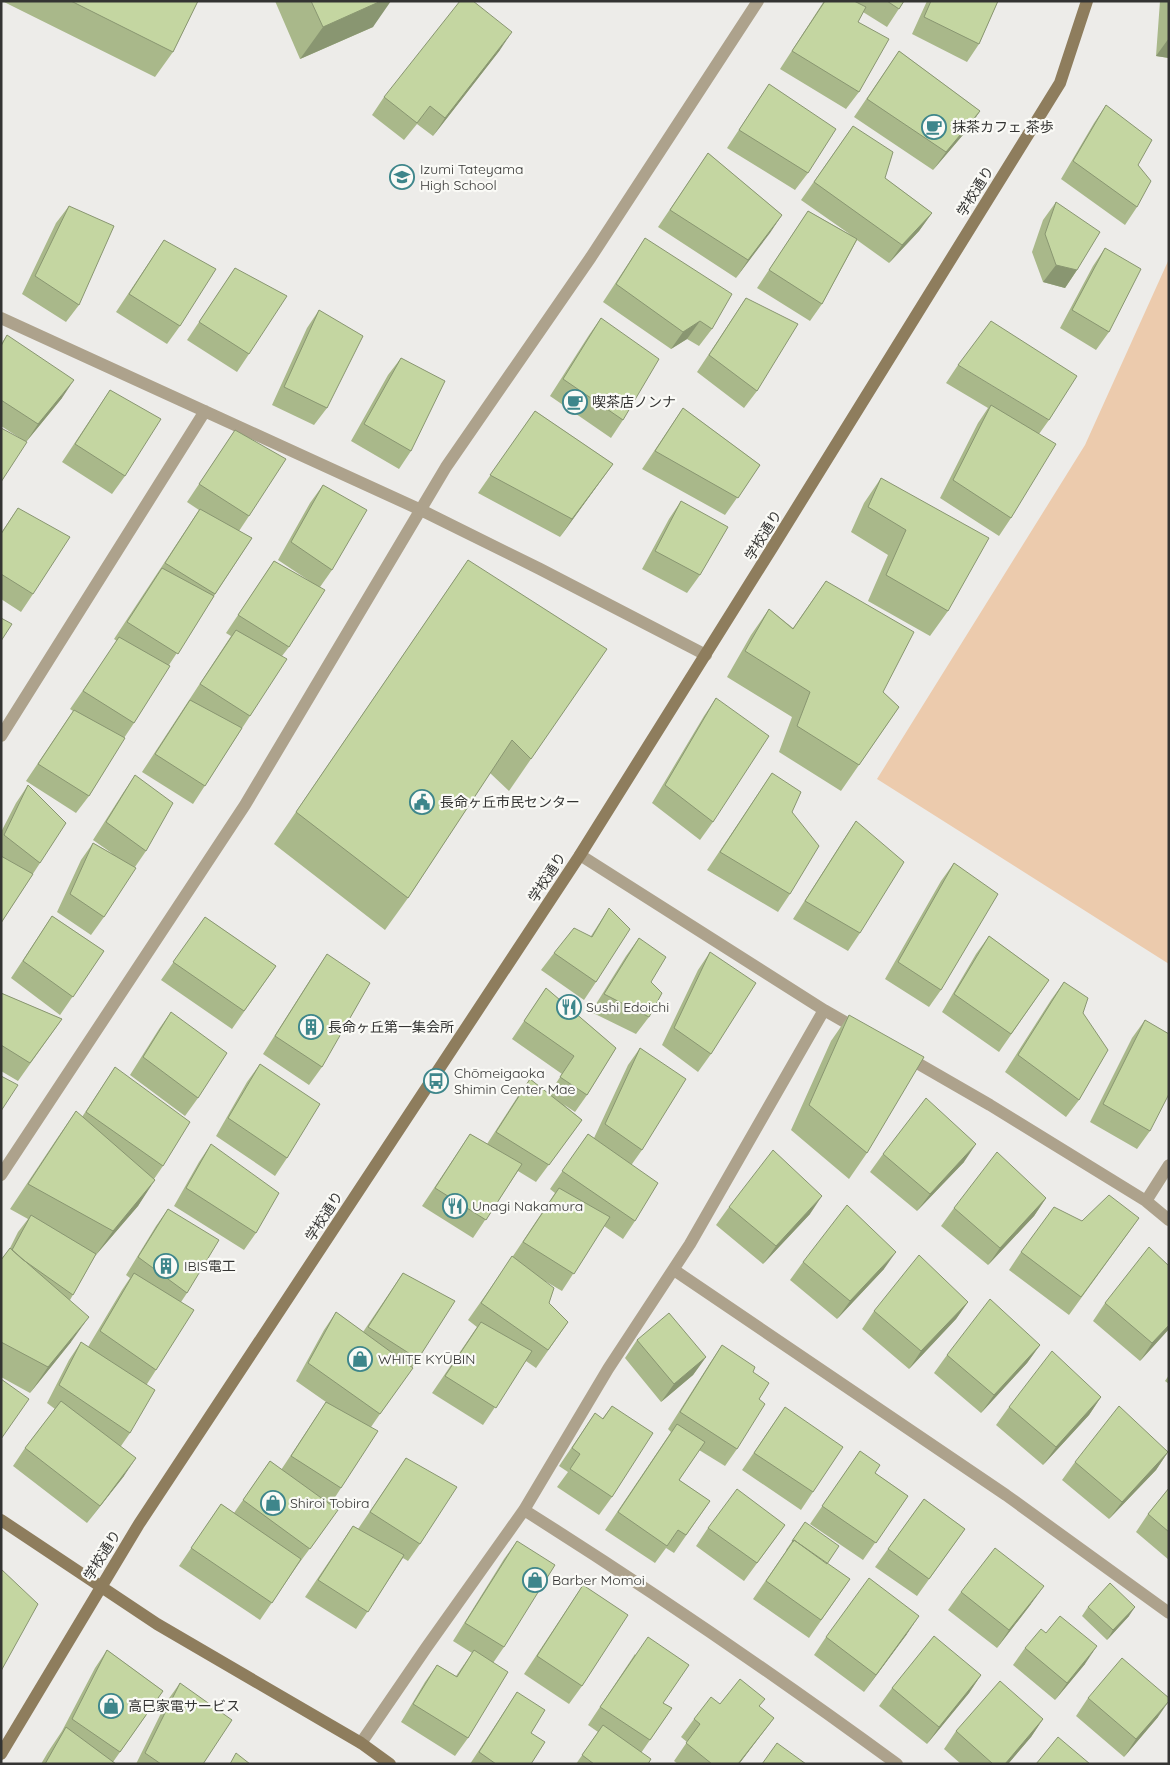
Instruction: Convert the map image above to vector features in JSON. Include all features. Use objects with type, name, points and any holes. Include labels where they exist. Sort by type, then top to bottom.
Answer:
[{"type":"street","points":[[1,1175],[245,805],[446,467],[591,257],[758,1]]},
{"type":"street","name":"学校通り","points":[[1,1754],[139,1524],[580,855],[706,655],[1060,83],[1086,1]]},
{"type":"street","points":[[1,318],[421,510],[540,568],[706,655]]},
{"type":"street","points":[[1,736],[205,411]]},
{"type":"street","points":[[580,855],[824,1010],[866,1034]]},
{"type":"street","points":[[360,1743],[524,1510],[608,1369],[690,1244],[824,1010]]},
{"type":"street","points":[[891,1048],[990,1105],[1146,1201],[1169,1220]]},
{"type":"street","points":[[1146,1201],[1169,1164]]},
{"type":"street","points":[[674,1270],[1006,1494],[1169,1613]]},
{"type":"street","points":[[524,1510],[623,1573],[782,1680],[897,1764]]},
{"type":"street","points":[[1,1520],[157,1624],[360,1743],[390,1764]]},
{"type":"shaded area","points":[[1169,259],[1169,964],[877,779],[1085,445]]},
{"type":"building","points":[[71,1],[198,1],[173,52]]},
{"type":"building","points":[[311,1],[381,1],[323,27]]},
{"type":"building","points":[[460,1],[473,1],[512,32],[445,118],[430,106],[417,123],[384,97]]},
{"type":"building","points":[[825,1],[854,1],[866,7],[858,22],[889,39],[859,92],[792,51]]},
{"type":"building","points":[[887,1],[904,1],[899,9]]},
{"type":"building","points":[[931,1],[998,1],[979,44],[924,17]]},
{"type":"building","points":[[899,51],[980,111],[946,152],[867,99]]},
{"type":"building","points":[[769,84],[836,129],[808,173],[739,130]]},
{"type":"building","points":[[1106,105],[1152,140],[1138,165],[1151,181],[1137,207],[1073,161]]},
{"type":"building","points":[[853,126],[893,152],[885,178],[932,213],[902,245],[814,182]]},
{"type":"building","points":[[708,153],[782,215],[748,260],[670,210]]},
{"type":"building","points":[[1056,202],[1100,232],[1077,270],[1056,265],[1045,234]]},
{"type":"building","points":[[69,206],[114,226],[79,305],[35,276]]},
{"type":"building","points":[[808,211],[857,239],[822,304],[769,270]]},
{"type":"building","points":[[645,238],[732,294],[712,329],[700,321],[683,332],[616,284]]},
{"type":"building","points":[[164,240],[216,269],[180,326],[129,294]]},
{"type":"building","points":[[1105,248],[1141,269],[1109,332],[1072,310]]},
{"type":"building","points":[[235,268],[287,296],[249,354],[199,322]]},
{"type":"building","points":[[746,298],[798,324],[757,391],[709,355]]},
{"type":"building","points":[[319,310],[363,336],[327,408],[284,387]]},
{"type":"building","points":[[601,318],[659,359],[623,420],[563,379]]},
{"type":"building","points":[[991,321],[1077,376],[1049,420],[958,365]]},
{"type":"building","points":[[7,335],[74,380],[38,424],[1,400],[1,346]]},
{"type":"building","points":[[401,358],[445,381],[411,451],[364,424]]},
{"type":"building","points":[[110,390],[161,419],[125,476],[75,444]]},
{"type":"building","points":[[991,405],[1056,444],[1011,518],[953,480]]},
{"type":"building","points":[[683,408],[760,465],[738,498],[655,451]]},
{"type":"building","points":[[535,411],[613,464],[572,519],[490,475]]},
{"type":"building","points":[[1,428],[27,442],[1,482]]},
{"type":"building","points":[[235,430],[286,459],[249,516],[199,484]]},
{"type":"building","points":[[881,478],[989,538],[948,611],[886,575],[906,530],[868,507]]},
{"type":"building","points":[[323,485],[367,510],[332,570],[291,542]]},
{"type":"building","points":[[681,501],[728,527],[700,575],[655,551]]},
{"type":"building","points":[[18,508],[70,537],[33,594],[1,574],[1,534]]},
{"type":"building","points":[[200,509],[252,538],[215,594],[165,563]]},
{"type":"building","points":[[468,560],[607,649],[531,759],[512,740],[408,898],[296,812]]},
{"type":"building","points":[[274,561],[325,590],[289,647],[238,615]]},
{"type":"building","points":[[162,568],[214,596],[178,654],[127,622]]},
{"type":"building","points":[[826,581],[914,632],[883,692],[899,707],[859,765],[797,726],[810,692],[745,651],[769,609],[793,629]]},
{"type":"building","points":[[1,618],[12,624],[1,641]]},
{"type":"building","points":[[236,630],[287,659],[250,716],[200,684]]},
{"type":"building","points":[[119,637],[170,666],[134,723],[83,691]]},
{"type":"building","points":[[716,698],[769,736],[713,822],[665,785]]},
{"type":"building","points":[[190,700],[242,728],[205,786],[155,754]]},
{"type":"building","points":[[74,710],[125,738],[89,796],[38,764]]},
{"type":"building","points":[[772,773],[801,792],[792,812],[819,846],[790,894],[720,852]]},
{"type":"building","points":[[135,775],[173,803],[146,851],[106,822]]},
{"type":"building","points":[[28,785],[66,823],[40,863],[4,835]]},
{"type":"building","points":[[856,821],[904,862],[860,933],[805,901]]},
{"type":"building","points":[[93,843],[136,868],[104,917],[70,894]]},
{"type":"building","points":[[1,856],[33,874],[1,923]]},
{"type":"building","points":[[954,863],[998,894],[941,990],[898,962]]},
{"type":"building","points":[[609,908],[630,929],[596,982],[554,953],[574,928],[592,937]]},
{"type":"building","points":[[52,916],[104,951],[73,997],[23,961]]},
{"type":"building","points":[[205,917],[276,966],[244,1011],[173,962]]},
{"type":"building","points":[[989,936],[1049,980],[1011,1034],[954,994]]},
{"type":"building","points":[[639,938],[666,957],[651,982],[662,993],[649,1017],[604,994]]},
{"type":"building","points":[[710,952],[756,983],[711,1054],[674,1028]]},
{"type":"building","name":"長命ヶ丘第一集会所","points":[[327,954],[370,983],[322,1067],[275,1036]]},
{"type":"building","points":[[1064,982],[1088,998],[1083,1013],[1108,1050],[1079,1100],[1018,1055]]},
{"type":"building","points":[[546,988],[616,1048],[587,1095],[560,1077],[574,1056],[524,1021]]},
{"type":"building","points":[[1,993],[62,1019],[30,1063],[1,1045]]},
{"type":"building","points":[[171,1012],[227,1053],[198,1098],[143,1057]]},
{"type":"building","points":[[849,1015],[924,1057],[867,1153],[809,1105]]},
{"type":"building","points":[[1145,1020],[1169,1034],[1169,1094],[1150,1131],[1103,1104]]},
{"type":"building","points":[[640,1048],[686,1079],[642,1150],[605,1124]]},
{"type":"building","points":[[260,1064],[320,1104],[287,1158],[228,1118]]},
{"type":"building","points":[[115,1067],[190,1122],[163,1166],[86,1112]]},
{"type":"building","points":[[1,1076],[18,1085],[1,1111]]},
{"type":"building","points":[[530,1079],[582,1120],[549,1165],[496,1132]]},
{"type":"building","points":[[926,1098],[976,1144],[930,1194],[883,1154]]},
{"type":"building","points":[[76,1111],[155,1180],[113,1231],[28,1184]]},
{"type":"building","points":[[470,1134],[522,1164],[486,1220],[435,1188]]},
{"type":"building","points":[[588,1134],[658,1183],[635,1221],[562,1171]]},
{"type":"building","points":[[211,1144],[279,1193],[256,1233],[186,1188]]},
{"type":"building","points":[[773,1150],[822,1196],[776,1246],[729,1207]]},
{"type":"building","points":[[997,1152],[1046,1198],[1000,1248],[954,1208]]},
{"type":"building","points":[[559,1188],[610,1217],[574,1274],[523,1242]]},
{"type":"building","points":[[1109,1195],[1139,1218],[1081,1297],[1021,1252],[1054,1207],[1082,1221]]},
{"type":"building","points":[[847,1205],[896,1252],[850,1301],[803,1262]]},
{"type":"building","name":"IBIS電工","points":[[168,1209],[219,1240],[187,1293],[138,1257]]},
{"type":"building","points":[[31,1215],[96,1254],[73,1295],[12,1250]]},
{"type":"building","points":[[1149,1247],[1169,1266],[1169,1325],[1152,1343],[1105,1303]]},
{"type":"building","points":[[10,1248],[89,1317],[48,1367],[1,1342],[1,1260]]},
{"type":"building","points":[[919,1255],[968,1302],[921,1351],[874,1311]]},
{"type":"building","points":[[512,1256],[554,1288],[549,1303],[568,1322],[548,1350],[481,1303]]},
{"type":"building","points":[[134,1273],[194,1310],[156,1370],[100,1331]]},
{"type":"building","points":[[403,1273],[455,1301],[418,1359],[368,1327]]},
{"type":"building","points":[[990,1299],[1040,1345],[994,1395],[947,1355]]},
{"type":"building","points":[[336,1312],[413,1368],[380,1414],[308,1363]]},
{"type":"building","points":[[669,1313],[706,1357],[674,1384],[637,1340]]},
{"type":"building","points":[[481,1322],[532,1351],[496,1408],[445,1376]]},
{"type":"building","points":[[81,1342],[155,1390],[130,1433],[59,1385]]},
{"type":"building","points":[[722,1345],[755,1367],[753,1372],[769,1383],[759,1399],[765,1404],[737,1449],[680,1412]]},
{"type":"building","points":[[1052,1351],[1101,1397],[1056,1447],[1009,1407]]},
{"type":"building","points":[[1,1379],[29,1399],[1,1439]]},
{"type":"building","points":[[61,1401],[136,1458],[100,1506],[25,1448]]},
{"type":"building","points":[[326,1402],[378,1431],[341,1488],[291,1456]]},
{"type":"building","points":[[612,1406],[653,1433],[612,1497],[570,1469],[580,1454],[572,1448],[595,1413],[603,1419]]},
{"type":"building","points":[[1119,1406],[1168,1452],[1122,1502],[1075,1462]]},
{"type":"building","points":[[785,1407],[843,1447],[813,1492],[754,1453]]},
{"type":"building","points":[[677,1424],[705,1442],[679,1480],[710,1501],[686,1535],[678,1530],[667,1546],[618,1512]]},
{"type":"building","points":[[860,1451],[880,1465],[875,1473],[908,1496],[876,1543],[822,1506]]},
{"type":"building","points":[[406,1458],[457,1487],[420,1544],[370,1512]]},
{"type":"building","points":[[270,1461],[338,1510],[310,1549],[243,1500]]},
{"type":"building","points":[[1169,1488],[1169,1532],[1148,1514]]},
{"type":"building","points":[[737,1489],[785,1525],[757,1563],[708,1528]]},
{"type":"building","points":[[924,1499],[965,1529],[929,1579],[888,1549]]},
{"type":"building","points":[[221,1504],[301,1559],[272,1603],[191,1548]]},
{"type":"building","points":[[805,1522],[839,1546],[827,1564],[794,1540],[792,1541]]},
{"type":"building","points":[[353,1526],[404,1555],[368,1612],[318,1580]]},
{"type":"building","points":[[794,1540],[850,1579],[821,1620],[766,1581]]},
{"type":"building","points":[[517,1541],[555,1565],[504,1647],[465,1623]]},
{"type":"building","points":[[995,1548],[1044,1586],[1009,1630],[961,1592]]},
{"type":"building","points":[[1,1569],[38,1604],[1,1671]]},
{"type":"building","points":[[869,1578],[919,1616],[876,1675],[826,1637]]},
{"type":"building","points":[[1110,1583],[1135,1607],[1113,1630],[1088,1607]]},
{"type":"building","points":[[583,1585],[628,1615],[582,1686],[537,1656]]},
{"type":"building","points":[[1060,1616],[1097,1646],[1067,1683],[1025,1648],[1041,1629],[1046,1633]]},
{"type":"building","points":[[934,1636],[981,1675],[939,1727],[892,1688]]},
{"type":"building","points":[[648,1637],[689,1665],[663,1703],[672,1708],[650,1740],[600,1707]]},
{"type":"building","points":[[107,1650],[163,1691],[120,1752],[72,1719]]},
{"type":"building","points":[[474,1650],[508,1672],[468,1738],[413,1704],[437,1665],[457,1677]]},
{"type":"building","points":[[1122,1658],[1169,1698],[1169,1701],[1136,1739],[1088,1698]]},
{"type":"building","points":[[740,1679],[765,1699],[759,1706],[774,1718],[738,1764],[712,1764],[686,1743],[700,1724],[694,1719],[711,1697],[720,1704]]},
{"type":"building","points":[[1000,1681],[1043,1719],[1005,1764],[993,1764],[956,1731]]},
{"type":"building","points":[[180,1683],[232,1720],[203,1764],[161,1764],[145,1753]]},
{"type":"building","points":[[517,1692],[545,1710],[531,1733],[545,1742],[531,1764],[496,1764],[479,1752]]},
{"type":"building","points":[[603,1725],[651,1759],[648,1764],[594,1764],[582,1755]]},
{"type":"building","points":[[66,1727],[116,1764],[45,1764]]},
{"type":"building","points":[[1058,1737],[1090,1764],[1036,1764]]},
{"type":"building","points":[[777,1743],[806,1764],[762,1764]]},
{"type":"building","points":[[236,1753],[250,1764],[230,1764]]},
{"type":"place","name":"抹茶カフェ 茶歩","points":[[934,127]]},
{"type":"place","name":"Izumi Tateyama High School","points":[[402,177]]},
{"type":"place","name":"喫茶店ノンナ","points":[[575,402]]},
{"type":"place","name":"長命ヶ丘市民センター","points":[[422,802]]},
{"type":"place","name":"Sushi Edoichi","points":[[569,1007]]},
{"type":"place","name":"長命ヶ丘第一集会所","points":[[311,1027]]},
{"type":"place","name":"Chōmeigaoka Shimin Center Mae","points":[[436,1081]]},
{"type":"place","name":"Unagi Nakamura","points":[[455,1206]]},
{"type":"place","name":"IBIS電工","points":[[166,1266]]},
{"type":"place","name":"WHITE KYŪBIN","points":[[360,1359]]},
{"type":"place","name":"Shiroi Tobira","points":[[273,1503]]},
{"type":"place","name":"Barber Momoi","points":[[535,1580]]},
{"type":"place","name":"高巳家電サービス","points":[[111,1706]]}]
